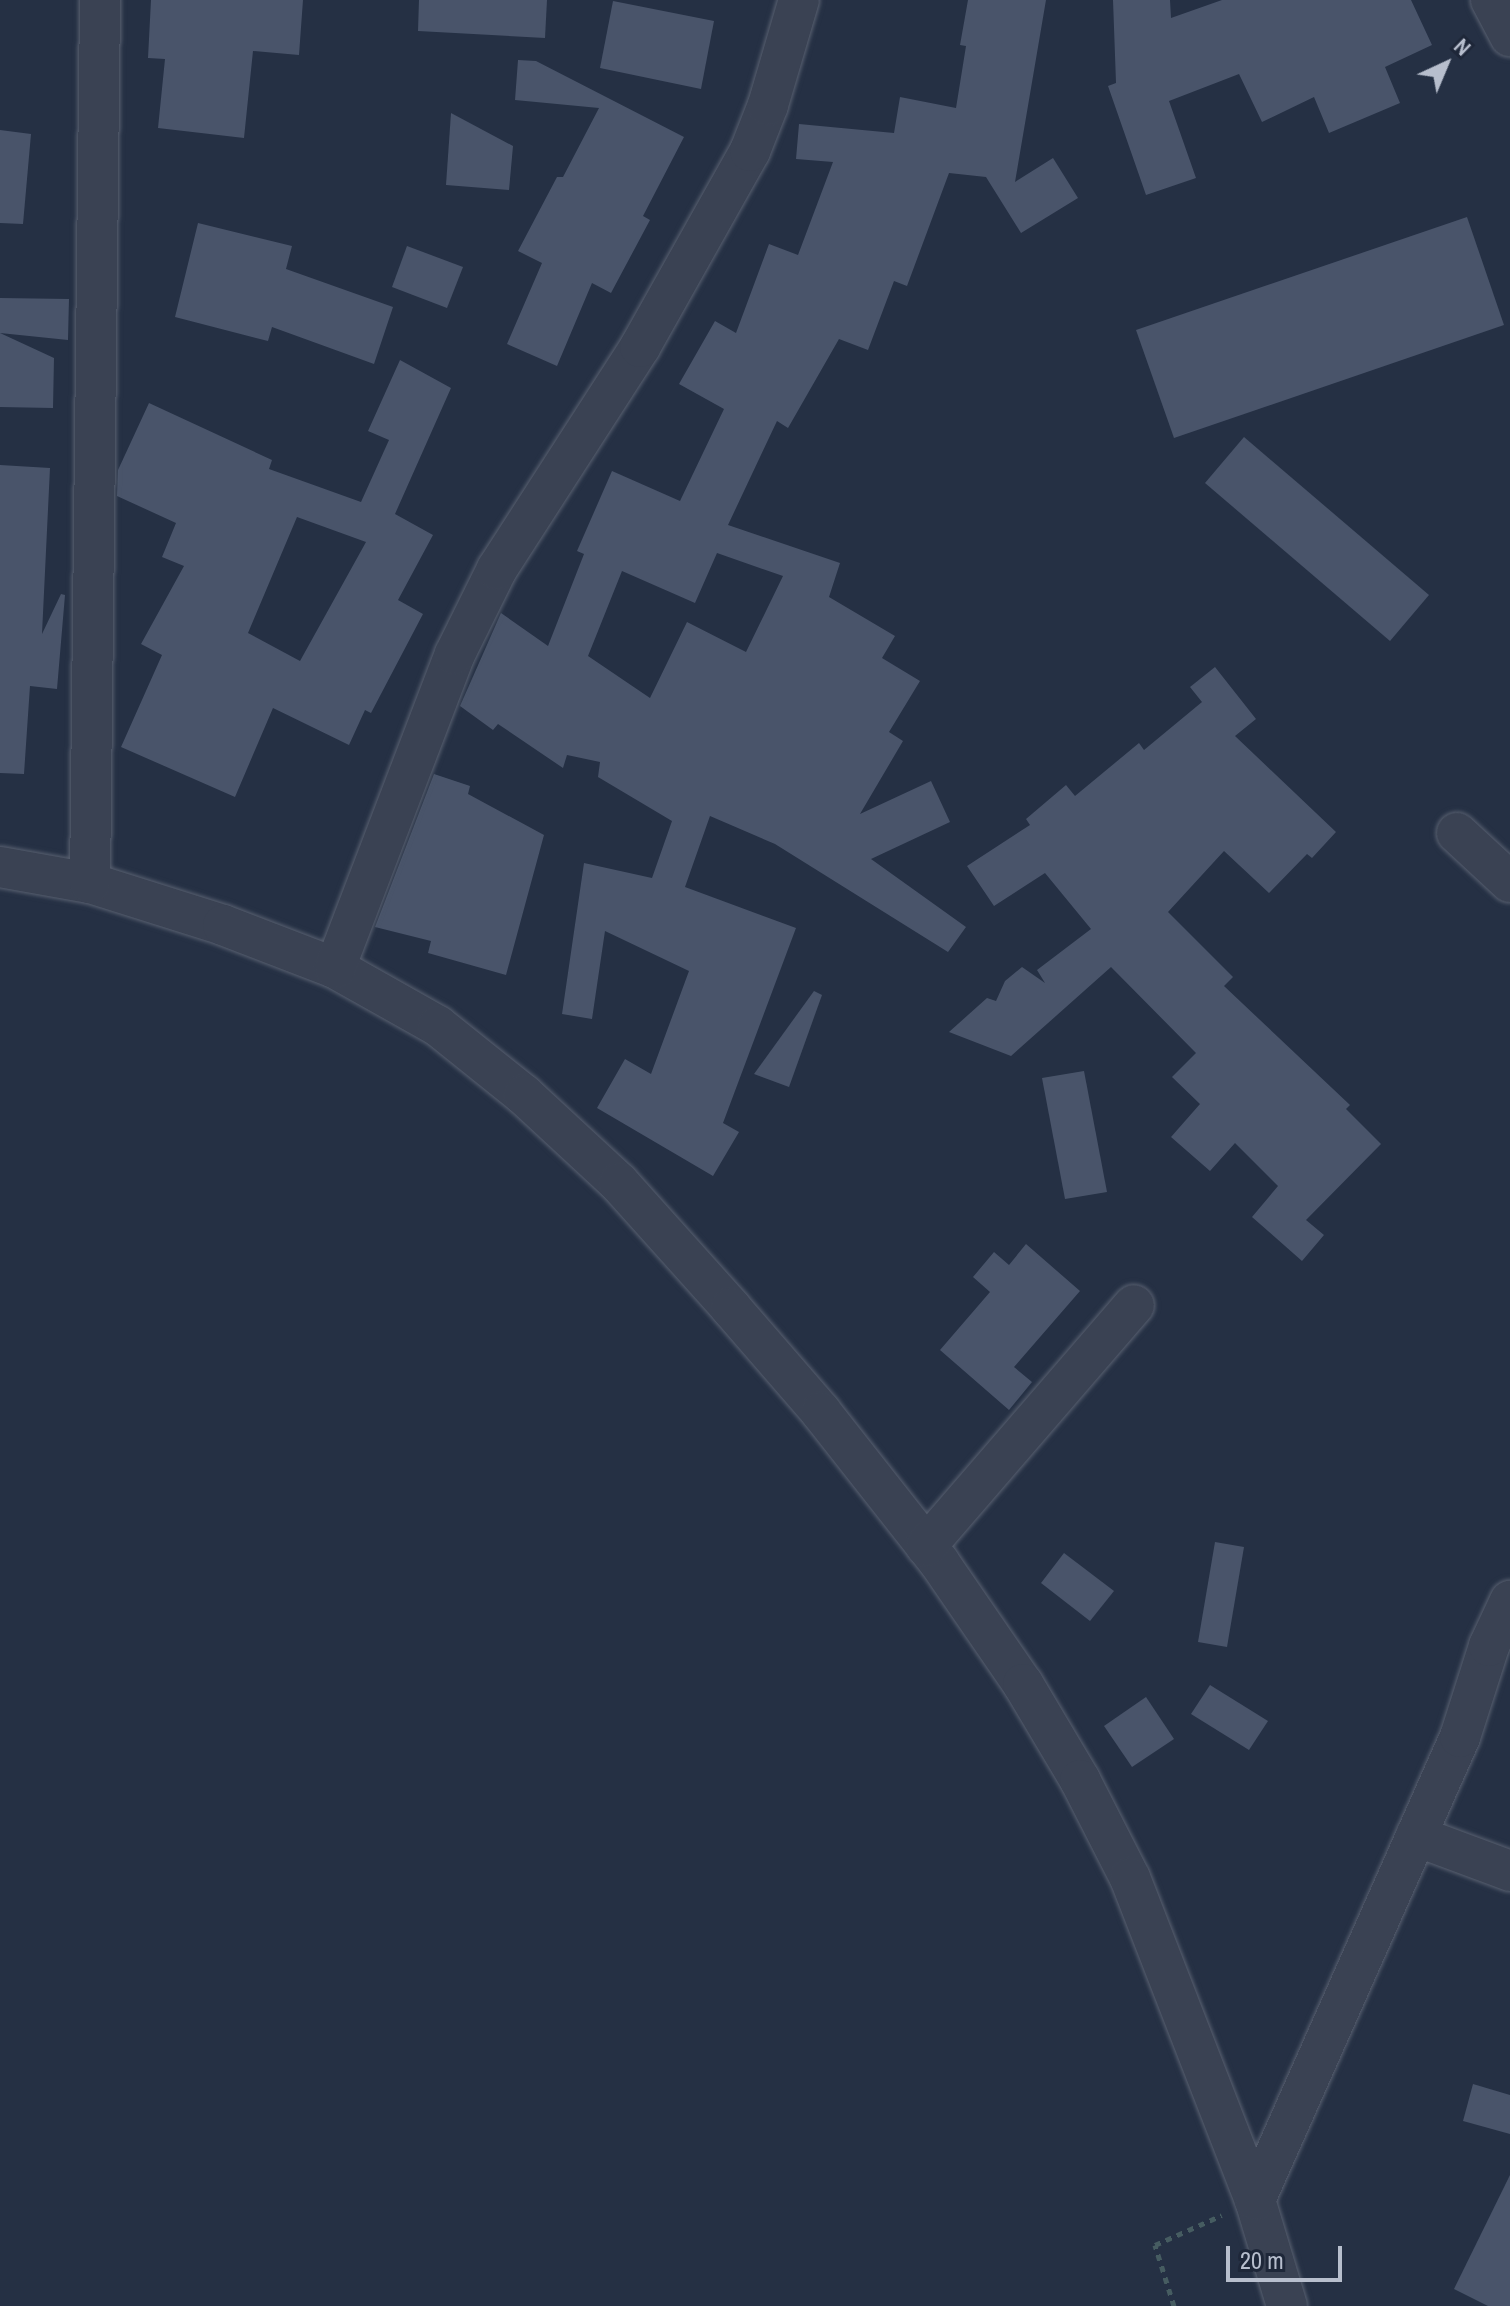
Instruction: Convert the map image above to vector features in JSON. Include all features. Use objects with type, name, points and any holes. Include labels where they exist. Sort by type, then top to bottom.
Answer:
[{"type":"street","points":[[90,883],[100,0]]},
{"type":"street","points":[[335,968],[455,654],[497,569],[640,347],[750,151],[768,105],[799,0]]},
{"type":"street","points":[[1491,0],[1510,36]]},
{"type":"street","points":[[1457,833],[1510,882]]},
{"type":"street","points":[[0,867],[90,883],[223,925],[335,968],[438,1026],[524,1095],[619,1183],[821,1412],[926,1546],[1023,1684],[1080,1780],[1130,1878],[1255,2200],[1287,2306]]},
{"type":"street","points":[[926,1546],[1134,1305]]},
{"type":"street","points":[[1255,2200],[1460,1737],[1489,1646],[1510,1601]]},
{"type":"street","points":[[1416,1836],[1510,1871]]},
{"type":"path","points":[[1174,2306],[1155,2245],[1255,2200]]},
{"type":"building","points":[[151,0],[303,0],[299,55],[253,51],[244,138],[158,128],[165,59],[148,58]]},
{"type":"building","points":[[419,0],[547,0],[545,38],[418,31]]},
{"type":"building","points":[[968,0],[1046,0],[1015,182],[1053,158],[1078,198],[1021,233],[986,177],[949,173],[907,286],[894,281],[868,350],[839,339],[788,428],[777,421],[728,525],[840,563],[829,597],[895,636],[882,658],[920,681],[889,732],[903,741],[860,814],[931,781],[950,822],[871,859],[966,927],[948,952],[775,844],[710,816],[685,887],[796,928],[723,1123],[739,1132],[713,1176],[597,1108],[625,1059],[651,1074],[689,971],[605,931],[592,1019],[562,1014],[584,863],[652,878],[672,821],[598,777],[600,762],[567,755],[563,768],[498,724],[493,730],[460,706],[501,613],[548,646],[584,554],[577,551],[612,471],[680,501],[724,409],[679,384],[715,321],[736,333],[769,244],[798,255],[833,162],[796,159],[799,124],[894,133],[900,97],[956,108],[966,46],[960,45]],"holes":[[[717,553],[783,576],[746,652],[687,622],[650,698],[588,656],[622,571],[695,603]]]},
{"type":"building","points":[[1113,0],[1170,0],[1171,18],[1222,0],[1411,0],[1432,45],[1385,67],[1400,103],[1329,133],[1314,97],[1262,122],[1239,74],[1169,101],[1196,178],[1146,195],[1108,86],[1116,83]]},
{"type":"building","points":[[613,1],[714,21],[701,89],[600,68]]},
{"type":"building","points":[[518,60],[536,61],[684,137],[643,216],[650,220],[611,293],[592,283],[557,366],[507,344],[542,263],[518,251],[557,177],[563,177],[599,108],[515,100]]},
{"type":"building","points":[[451,113],[513,146],[509,190],[446,185]]},
{"type":"building","points":[[0,130],[31,134],[23,224],[0,223]]},
{"type":"building","points":[[1467,217],[1504,325],[1174,438],[1136,330]]},
{"type":"building","points":[[198,223],[292,246],[286,269],[393,307],[374,364],[272,327],[268,341],[175,317]]},
{"type":"building","points":[[407,246],[463,267],[447,308],[392,287]]},
{"type":"building","points":[[0,298],[69,299],[68,340],[0,333]]},
{"type":"building","points":[[0,333],[54,358],[53,408],[0,407]]},
{"type":"building","points":[[400,360],[451,388],[395,514],[433,535],[398,600],[423,614],[371,713],[365,710],[349,745],[273,708],[235,797],[121,747],[162,655],[141,644],[184,566],[162,557],[176,523],[117,496],[118,470],[149,403],[272,460],[269,469],[361,502],[389,440],[368,431]],"holes":[[[297,517],[366,542],[300,661],[248,633]]]},
{"type":"building","points":[[1244,437],[1429,595],[1390,641],[1205,483]]},
{"type":"building","points":[[0,465],[50,468],[42,634],[61,594],[65,595],[57,689],[30,686],[24,774],[0,773]]},
{"type":"building","points":[[1215,667],[1256,719],[1235,736],[1336,832],[1312,858],[1307,854],[1269,893],[1224,851],[1168,912],[1233,977],[1224,986],[1350,1105],[1346,1109],[1381,1144],[1306,1220],[1324,1235],[1302,1261],[1252,1217],[1278,1186],[1235,1143],[1210,1171],[1171,1137],[1200,1104],[1172,1077],[1196,1053],[1111,967],[1011,1056],[949,1032],[987,998],[996,1001],[1005,981],[1022,967],[1045,983],[1037,970],[1091,929],[1045,873],[994,906],[967,866],[1030,825],[1026,819],[1066,785],[1075,796],[1139,743],[1144,750],[1202,702],[1190,687]]},
{"type":"building","points":[[434,774],[470,786],[468,794],[544,835],[506,975],[428,953],[431,941],[375,927]]},
{"type":"building","points":[[814,991],[822,995],[789,1087],[754,1074]]},
{"type":"building","points":[[1084,1071],[1107,1192],[1065,1199],[1042,1078]]},
{"type":"building","points":[[1026,1244],[1080,1291],[1014,1367],[1032,1382],[1009,1410],[940,1350],[990,1292],[973,1277],[994,1252],[1009,1265]]},
{"type":"building","points":[[1215,1542],[1244,1547],[1227,1647],[1198,1642]]},
{"type":"building","points":[[1064,1553],[1114,1591],[1090,1621],[1041,1583]]},
{"type":"building","points":[[1210,1685],[1268,1721],[1249,1750],[1191,1714]]},
{"type":"building","points":[[1146,1697],[1174,1739],[1132,1767],[1104,1726]]},
{"type":"building","points":[[1473,2084],[1510,2095],[1510,2134],[1463,2121]]},
{"type":"building","points":[[1510,2175],[1510,2306],[1488,2306],[1454,2289]]}]
